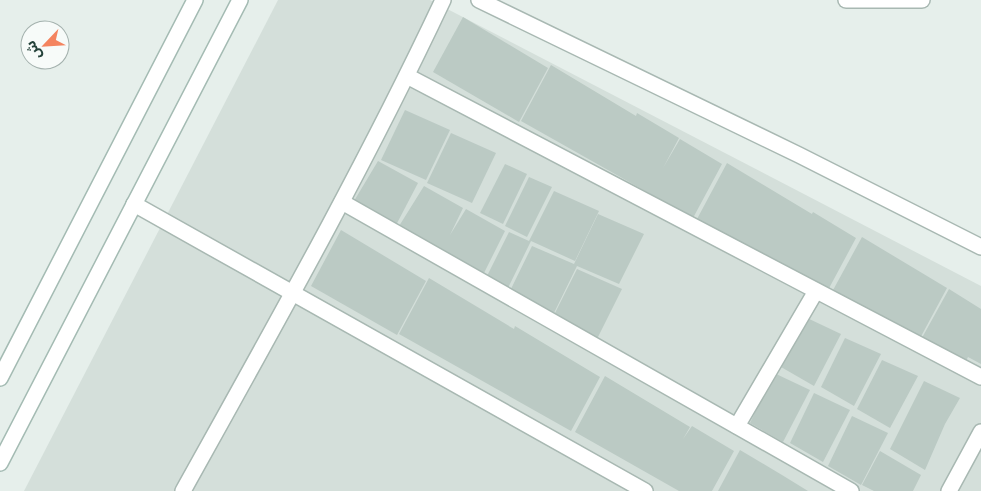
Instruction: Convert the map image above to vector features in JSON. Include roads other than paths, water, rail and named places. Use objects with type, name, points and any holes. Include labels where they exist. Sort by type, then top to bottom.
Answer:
[{"type":"street","points":[[2,370],[195,0]]},
{"type":"street","points":[[0,462],[240,0]]},
{"type":"street","points":[[183,491],[342,202],[407,76],[443,0]]},
{"type":"street","points":[[479,0],[798,155],[981,247]]},
{"type":"street","points":[[846,0],[922,0]]},
{"type":"street","points":[[407,76],[981,377]]},
{"type":"street","points":[[342,202],[851,491]]},
{"type":"street","points":[[134,204],[645,491]]},
{"type":"street","points":[[737,426],[816,290]]},
{"type":"street","points":[[950,491],[981,432]]}]
